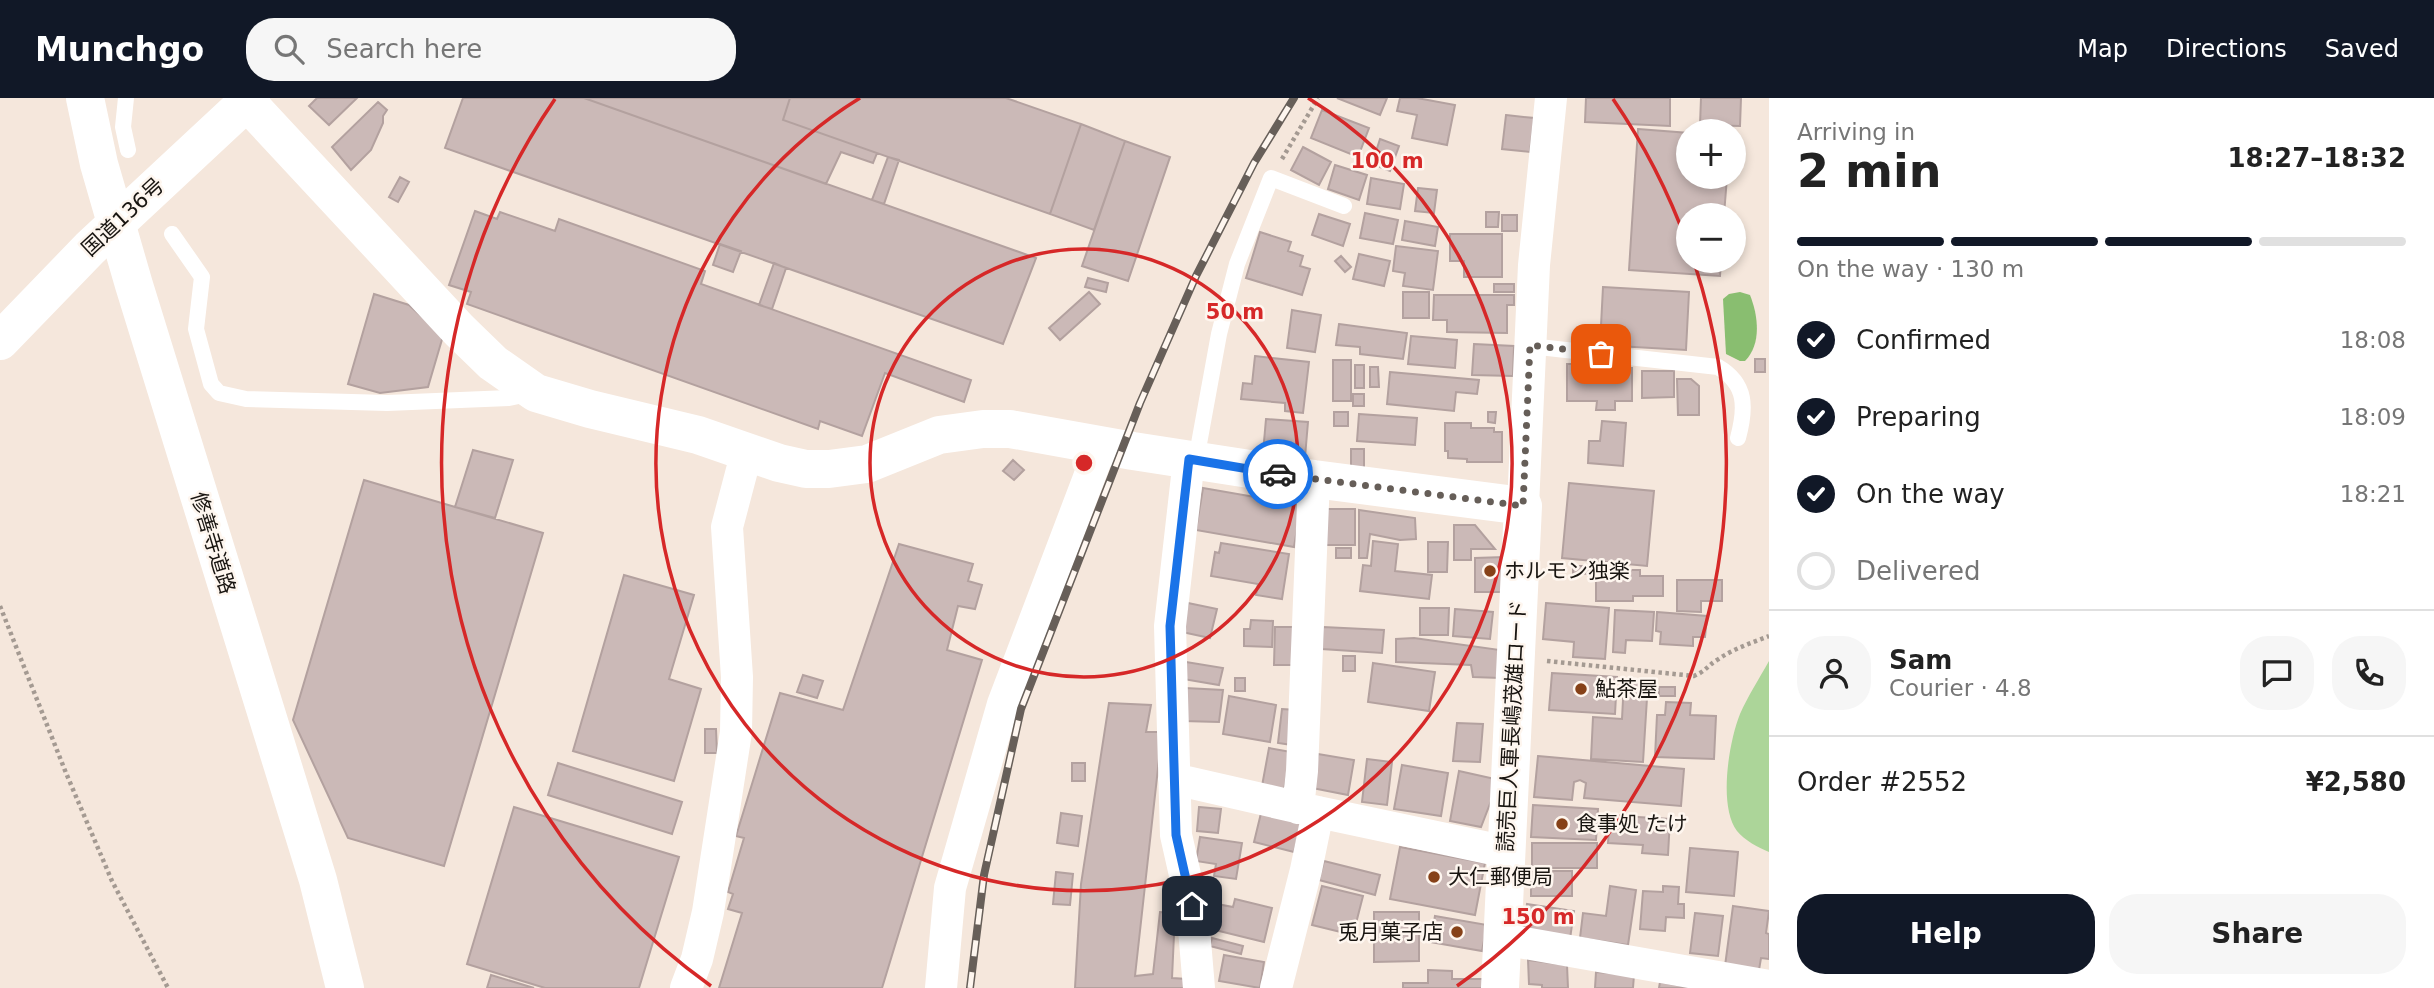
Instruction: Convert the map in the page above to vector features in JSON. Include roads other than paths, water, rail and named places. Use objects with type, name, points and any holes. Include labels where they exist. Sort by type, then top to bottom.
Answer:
[{"type":"main road","name":"修善寺道路","points":[[85,98],[99,164],[134,285],[318,880],[345,988]]},
{"type":"main road","name":"国道136号","points":[[0,341],[90,248],[246,99]]},
{"type":"main road","points":[[246,99],[459,330],[493,363],[536,393],[698,435],[779,463],[806,469],[867,464],[939,435],[983,429],[1035,432],[1101,446],[1314,480],[1523,506]]},
{"type":"main road","name":"読売巨人軍長嶋茂雄ロード","points":[[1500,988],[1523,506]]},
{"type":"street","points":[[1523,506],[1534,265],[1551,98]]},
{"type":"street","points":[[941,988],[950,888],[1003,704],[1101,446]]},
{"type":"street","points":[[686,988],[708,912],[736,732],[737,677],[727,527],[747,451]]},
{"type":"street","points":[[1192,459],[1170,626],[1176,835],[1192,906],[1199,988]]},
{"type":"street","points":[[1276,988],[1306,870],[1308,810],[1302,771],[1314,480]]},
{"type":"street","points":[[1174,779],[1507,852]]},
{"type":"street","points":[[1502,939],[1769,986]]},
{"type":"lane","points":[[126,98],[123,127],[128,150]]},
{"type":"lane","points":[[1192,459],[1237,264],[1271,178],[1345,206]]},
{"type":"lane","points":[[172,234],[202,277],[203,289],[196,329],[211,383],[219,393],[246,399],[387,403],[509,398],[536,393]]},
{"type":"lane","points":[[1530,345],[1718,367],[1732,375],[1739,384],[1743,415],[1738,438]]},
{"type":"railway","points":[[970,988],[984,875],[1021,709],[1140,403],[1196,276],[1254,163],[1294,98]]},
{"type":"place","name":"ホルモン独楽","points":[[1490,571]]},
{"type":"place","name":"鮎茶屋","points":[[1581,689]]},
{"type":"place","name":"食事処 たけ","points":[[1562,824]]},
{"type":"place","name":"大仁郵便局","points":[[1434,877]]},
{"type":"place","name":"兎月菓子店","points":[[1457,932]]}]
